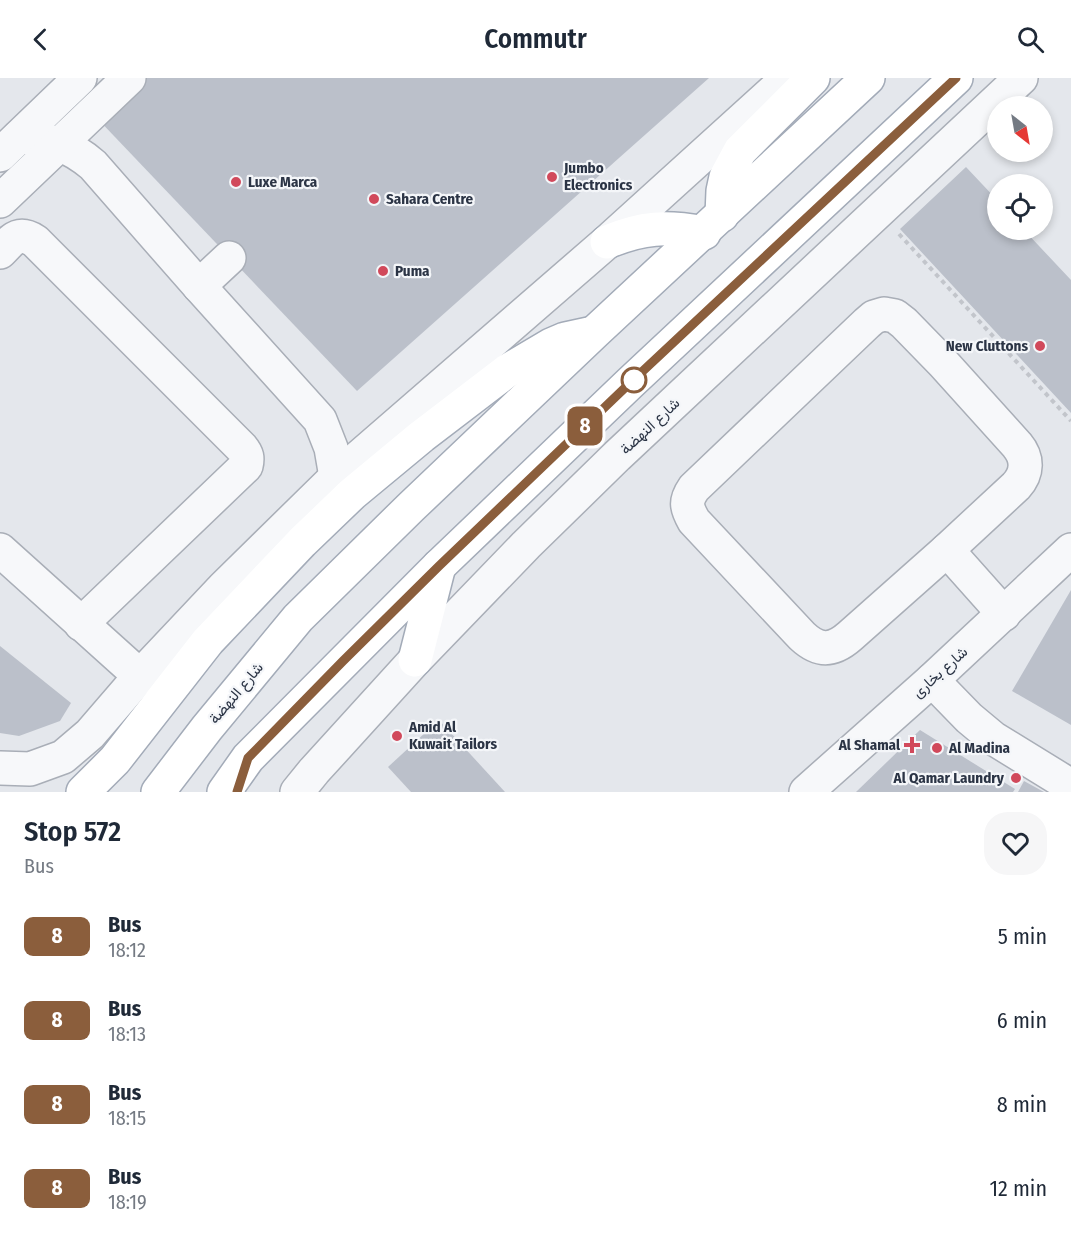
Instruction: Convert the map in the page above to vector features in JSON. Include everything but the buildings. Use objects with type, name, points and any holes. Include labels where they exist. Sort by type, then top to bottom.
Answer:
[{"type":"main road","points":[[607,242],[645,230],[684,229],[713,224],[726,177],[740,151],[813,78]]},
{"type":"main road","name":"شارع النهضة","points":[[158,792],[207,728],[298,618],[595,332],[868,78]]},
{"type":"main road","points":[[224,792],[248,758],[439,566],[630,383],[956,78]]},
{"type":"main road","points":[[83,792],[115,760],[208,641],[286,558],[352,494],[430,429],[507,371],[550,345],[595,332]]},
{"type":"main road","points":[[415,660],[439,566]]},
{"type":"street","points":[[6,141],[59,78]]},
{"type":"street","points":[[6,141],[80,78]]},
{"type":"street","points":[[0,201],[129,78]]},
{"type":"street","points":[[0,768],[30,769],[63,757],[90,734],[140,675],[223,588],[336,477],[607,242],[788,78]]},
{"type":"street","name":"شارع النهضة","points":[[297,792],[415,660],[526,545],[617,456],[1021,78]]},
{"type":"street","points":[[93,112],[90,138],[93,165]]},
{"type":"street","points":[[6,141],[46,139],[72,149],[93,165],[320,420],[332,448],[336,477]]},
{"type":"street","points":[[0,252],[14,238],[29,237],[35,241],[246,452],[248,459],[246,466],[81,624]]},
{"type":"street","points":[[199,286],[229,258]]},
{"type":"street","points":[[884,314],[895,316],[943,363],[1022,451],[1025,458],[1021,480],[947,550],[843,642],[835,647],[817,647],[802,636],[694,521],[689,513],[688,497],[694,488],[867,323],[874,317],[884,314]]},
{"type":"street","points":[[320,420],[348,434],[378,440]]},
{"type":"street","points":[[0,550],[140,675]]},
{"type":"street","points":[[947,550],[1004,614]]},
{"type":"street","name":"شارع بخارى","points":[[807,792],[1004,614],[1071,550]]},
{"type":"street","points":[[932,680],[969,718],[993,738],[1071,786]]},
{"type":"street","points":[[237,792],[248,758]]},
{"type":"path","points":[[878,212],[1071,421]]},
{"type":"bus line","name":"8","points":[[237,792],[248,758],[343,661],[630,383],[956,78]]},
{"type":"place","name":"Jumbo Electronics","points":[[552,177]]},
{"type":"place","name":"Luxe Marca","points":[[236,182]]},
{"type":"place","name":"Sahara Centre","points":[[374,199]]},
{"type":"place","name":"Puma","points":[[383,271]]},
{"type":"place","name":"New Cluttons","points":[[1040,346]]},
{"type":"place","name":"Amid Al Kuwait Tailors","points":[[397,736]]},
{"type":"place","name":"Al Shamal","points":[[912,745]]},
{"type":"place","name":"Al Madina","points":[[937,748]]},
{"type":"place","name":"Al Qamar Laundry","points":[[1016,778]]}]
